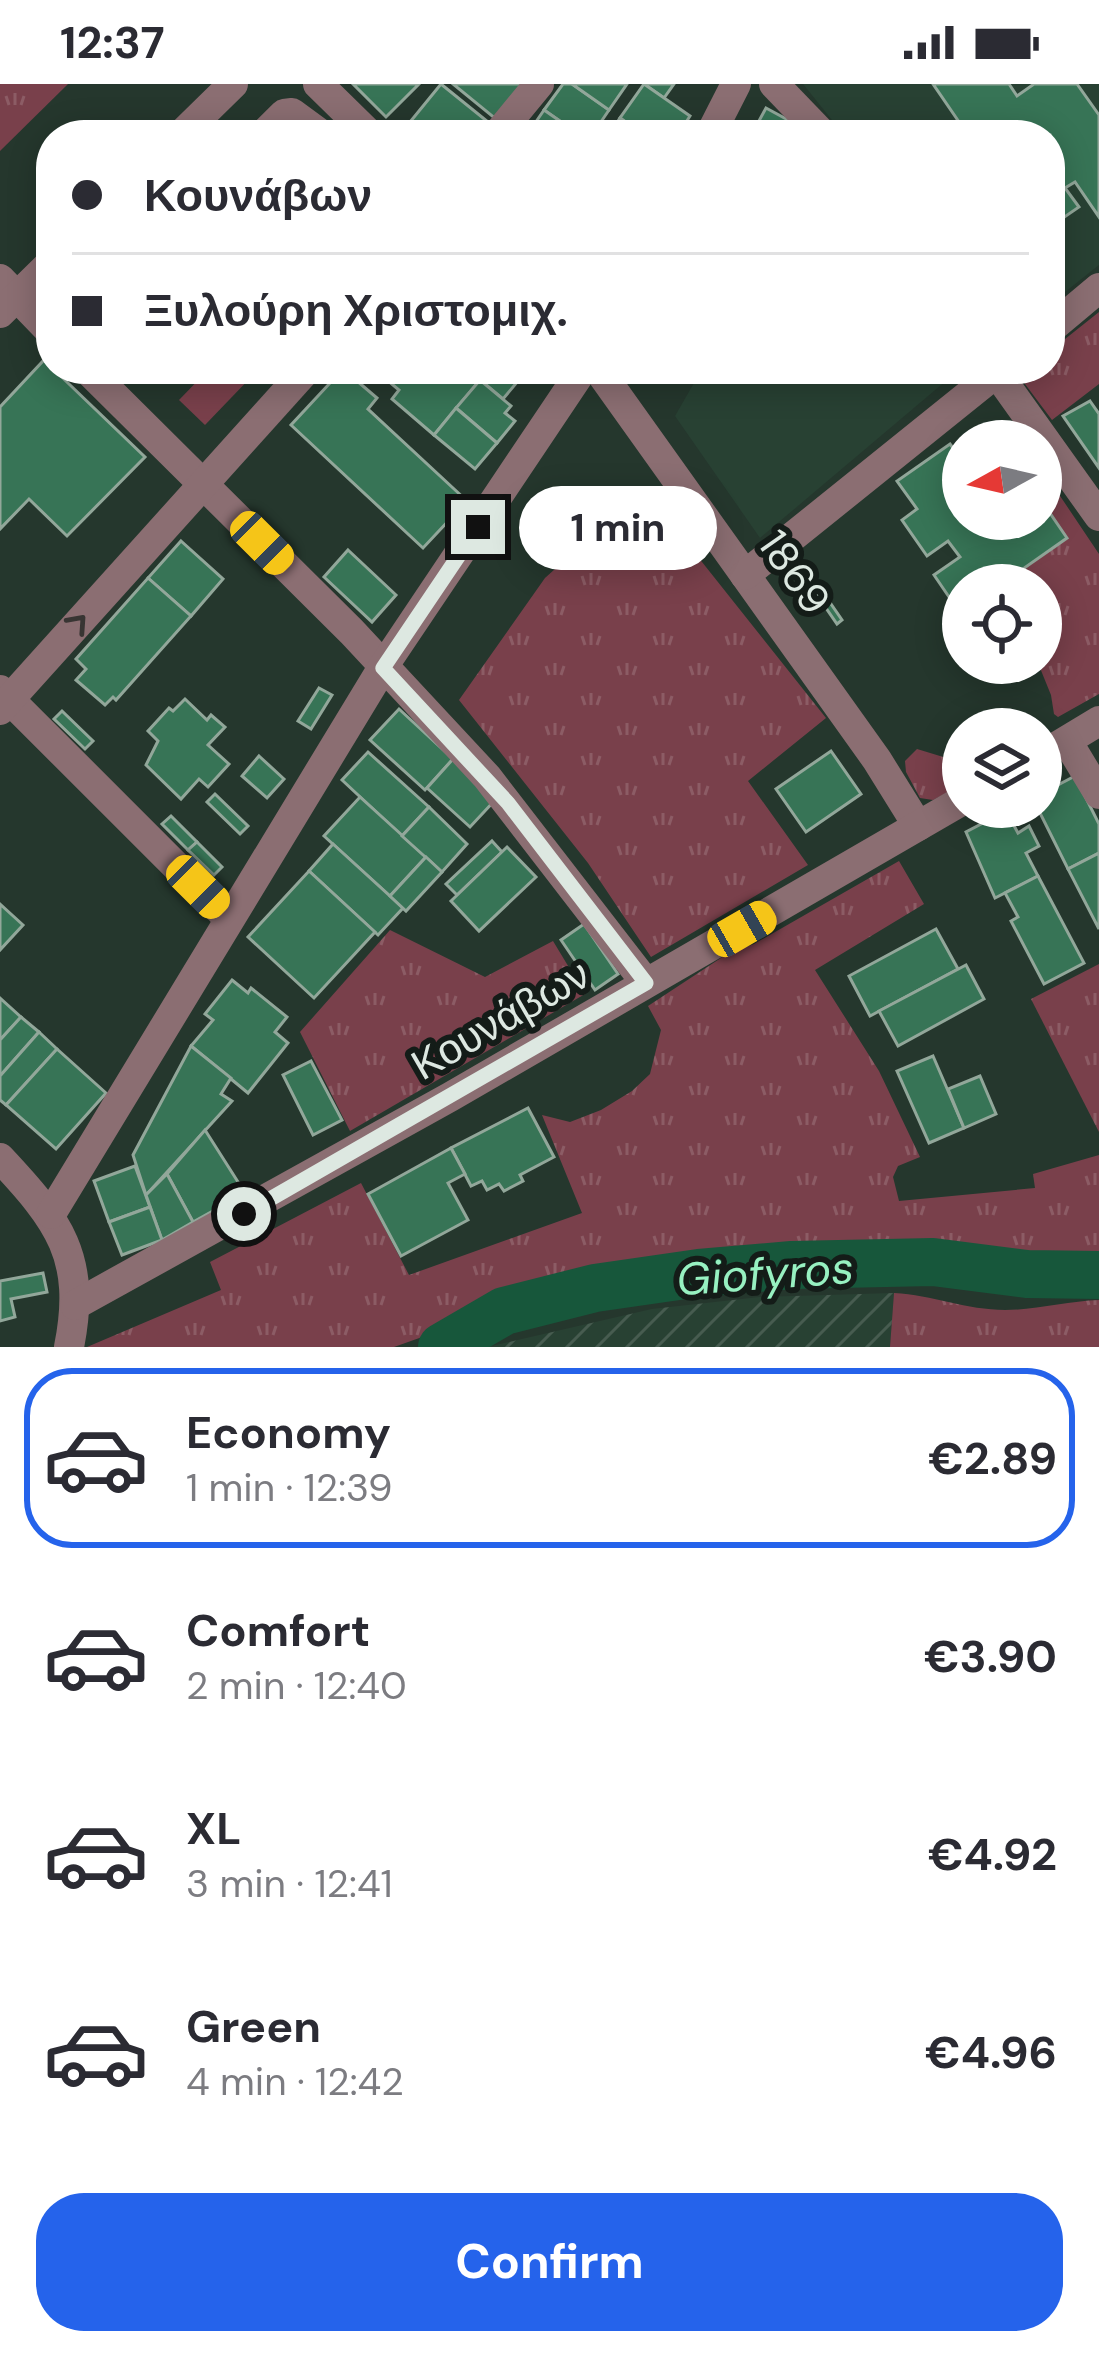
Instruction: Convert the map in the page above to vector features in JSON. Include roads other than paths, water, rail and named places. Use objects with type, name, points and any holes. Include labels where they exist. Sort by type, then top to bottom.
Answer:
[{"type":"street","points":[[196,120],[233,84]]},
{"type":"street","points":[[317,84],[354,120]]},
{"type":"street","points":[[509,120],[538,84]]},
{"type":"street","points":[[718,120],[736,84]]},
{"type":"street","points":[[774,84],[809,120]]},
{"type":"street","points":[[36,274],[6,296],[36,320]]},
{"type":"street","points":[[1065,316],[1099,288]]},
{"type":"street","points":[[122,384],[202,483],[508,803],[646,983]]},
{"type":"street","points":[[229,919],[3,700],[293,384]]},
{"type":"street","points":[[51,1214],[383,668],[573,384]]},
{"type":"street","name":"1869","points":[[609,384],[877,760],[918,826]]},
{"type":"street","points":[[746,575],[981,384]]},
{"type":"street","points":[[1008,384],[1099,515]]},
{"type":"street","points":[[1062,743],[1099,721]]},
{"type":"street","points":[[1062,756],[1099,794]]},
{"type":"street","name":"Κουνάβων","points":[[76,1305],[289,1188],[942,812]]},
{"type":"street","points":[[0,1157],[51,1214],[72,1262],[76,1305],[69,1347]]},
{"type":"waterway","name":"Giofyros","points":[[442,1347],[504,1311],[595,1288],[699,1273],[792,1265],[933,1262],[1027,1274],[1099,1275]]}]
